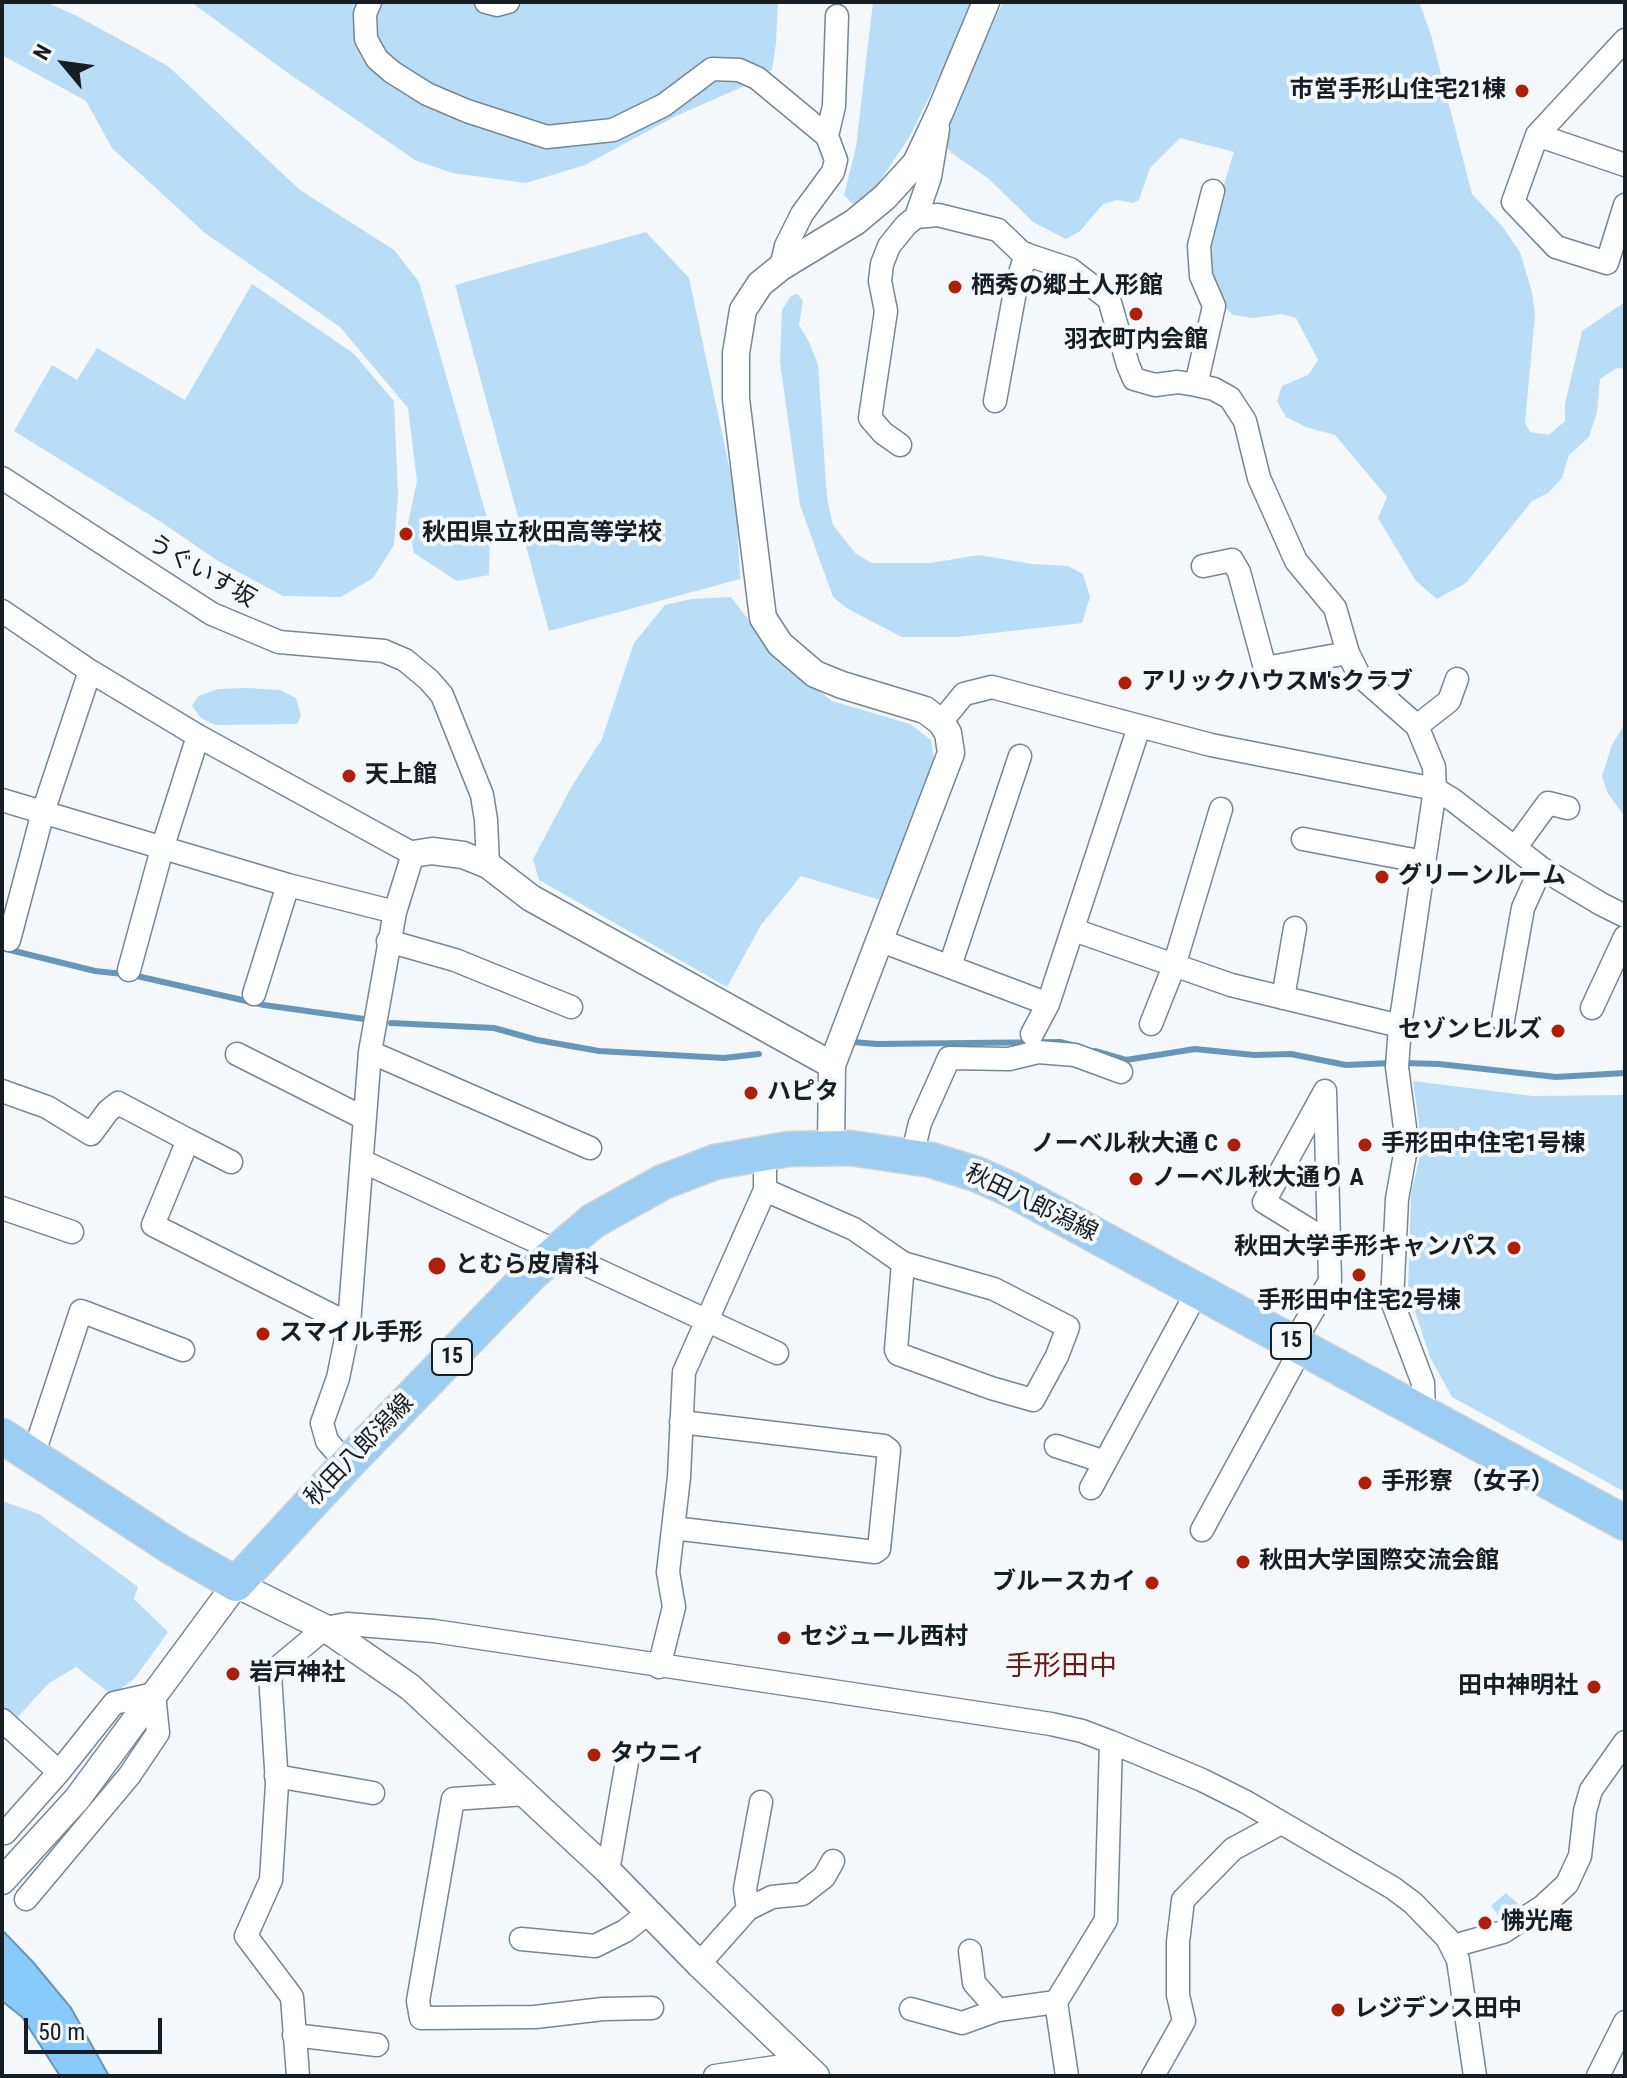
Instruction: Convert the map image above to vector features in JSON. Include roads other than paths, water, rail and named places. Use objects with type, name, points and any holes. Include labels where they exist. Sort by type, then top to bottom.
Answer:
[{"type":"main road","name":"秋田八郎潟線","points":[[236,1584],[347,1464],[557,1250],[604,1214],[663,1182],[715,1162],[765,1152],[831,1147],[912,1156],[990,1179],[1625,1523]]},
{"type":"main road","points":[[2,1436],[173,1548],[236,1584]]},
{"type":"street","points":[[370,2],[365,14],[366,39],[377,59],[392,72],[427,94],[467,111],[547,137],[613,130],[664,105],[712,69],[739,70],[757,78],[827,136],[836,160],[833,172],[802,214],[786,246],[781,267]]},
{"type":"street","points":[[486,2],[497,5],[508,2]]},
{"type":"street","points":[[831,1147],[832,1065],[951,753],[948,733],[941,722],[925,710],[815,674],[780,644],[763,618],[736,399],[736,353],[743,310],[760,284],[781,267],[855,222],[885,197],[916,163],[981,21],[986,2]]},
{"type":"street","points":[[827,136],[834,106],[837,16]]},
{"type":"street","points":[[1625,40],[1537,135],[1513,202],[1556,247],[1607,263],[1625,205]]},
{"type":"street","points":[[900,445],[883,433],[870,418],[886,311],[880,281],[882,264],[889,246],[916,217],[930,177],[940,112]]},
{"type":"street","points":[[1537,135],[1625,165]]},
{"type":"street","points":[[1196,385],[1214,306],[1201,276],[1199,246],[1213,191]]},
{"type":"street","points":[[916,217],[938,215],[998,230],[1022,253],[1070,269],[1109,299],[1134,379],[1155,385],[1178,382],[1196,385],[1214,389],[1230,398],[1245,421],[1259,478],[1296,561],[1335,608],[1348,653],[1359,675],[1417,726],[1434,767],[1435,789],[1400,1026],[1398,1062],[1407,1143],[1397,1199],[1392,1301],[1423,1383],[1424,1414]]},
{"type":"street","points":[[995,401],[1016,286],[1026,254]]},
{"type":"street","name":"うぐいす坂","points":[[2,478],[212,614],[279,642],[384,651],[405,660],[442,695],[482,795],[488,865]]},
{"type":"street","points":[[1203,566],[1232,560],[1239,572],[1265,668],[1348,653]]},
{"type":"street","points":[[2,611],[90,671],[198,736],[413,854],[432,851],[463,855],[488,865],[531,898],[832,1065]]},
{"type":"street","points":[[9,940],[43,812],[90,671]]},
{"type":"street","points":[[1417,726],[1449,701],[1457,679]]},
{"type":"street","points":[[941,722],[964,694],[992,687],[1211,745],[1435,789],[1541,868],[1625,916]]},
{"type":"street","points":[[1032,1034],[1048,1004],[1074,930],[1139,727]]},
{"type":"street","points":[[129,970],[162,849],[198,736]]},
{"type":"street","points":[[950,966],[1020,756]]},
{"type":"street","points":[[2,800],[288,885],[395,912]]},
{"type":"street","points":[[1515,848],[1548,803],[1568,808]]},
{"type":"street","points":[[1151,1024],[1174,966],[1221,809]]},
{"type":"street","points":[[1303,839],[1424,862]]},
{"type":"street","points":[[347,1464],[327,1441],[322,1423],[338,1378],[349,1324],[370,1052],[388,941],[413,854]]},
{"type":"street","points":[[1503,1020],[1523,908],[1541,868]]},
{"type":"street","points":[[254,994],[288,885]]},
{"type":"street","points":[[1283,998],[1295,928]]},
{"type":"street","points":[[1074,930],[1174,966],[1283,998],[1400,1026]]},
{"type":"street","points":[[1592,1008],[1625,937]]},
{"type":"street","points":[[879,940],[1048,1004]]},
{"type":"street","points":[[388,941],[455,960],[571,1007]]},
{"type":"street","points":[[370,1052],[590,1148]]},
{"type":"street","points":[[912,1156],[920,1123],[949,1058],[1009,1059],[1038,1052],[1075,1055],[1121,1072]]},
{"type":"street","points":[[237,1054],[364,1118]]},
{"type":"street","points":[[2,1091],[47,1107],[91,1134],[118,1103],[231,1162]]},
{"type":"street","points":[[1202,1530],[1302,1347],[1302,1329],[1330,1281],[1328,1197],[1325,1091],[1264,1202],[1329,1242]]},
{"type":"street","points":[[188,1140],[153,1225],[349,1324]]},
{"type":"street","points":[[659,1667],[674,1607],[668,1572],[684,1372],[765,1190],[765,1152]]},
{"type":"street","points":[[362,1161],[777,1353]]},
{"type":"street","points":[[765,1190],[854,1229],[903,1263],[994,1289],[1068,1327],[1057,1356],[1033,1400],[898,1354],[903,1263]]},
{"type":"street","points":[[2,1208],[72,1232]]},
{"type":"street","points":[[1091,1488],[1198,1290]]},
{"type":"street","points":[[33,1456],[81,1311],[183,1350]]},
{"type":"street","points":[[673,1528],[875,1552],[879,1549],[889,1450],[884,1446],[681,1422]]},
{"type":"street","points":[[1056,1446],[1105,1462]]},
{"type":"street","points":[[2,1881],[77,1799],[236,1584],[325,1628],[410,1687],[608,1871],[810,2070]]},
{"type":"street","points":[[298,2076],[292,1997],[246,1936],[271,1880],[276,1776],[270,1674],[325,1628],[347,1624],[434,1631],[1051,1724],[1111,1742],[1202,1780],[1281,1823],[1404,1896],[1426,1915],[1453,1946],[1462,1979],[1475,2076]]},
{"type":"street","points":[[2,1831],[5,1833],[59,1772],[114,1703],[154,1694]]},
{"type":"street","points":[[26,1899],[129,1776],[158,1733],[154,1694]]},
{"type":"street","points":[[2,1720],[59,1772]]},
{"type":"street","points":[[1067,2076],[1056,2002],[1106,1920],[1111,1742]]},
{"type":"street","points":[[1453,1946],[1503,1932],[1542,1907],[1567,1884],[1580,1856],[1585,1811],[1591,1790],[1625,1742]]},
{"type":"street","points":[[608,1871],[628,1756]]},
{"type":"street","points":[[276,1776],[373,1793]]},
{"type":"street","points":[[526,1794],[453,1799],[418,2001],[421,2018],[535,2017],[603,2009],[652,2008]]},
{"type":"street","points":[[748,1909],[745,1889],[761,1802]]},
{"type":"street","points":[[1153,2076],[1184,2021],[1178,1995],[1178,1942],[1183,1900],[1233,1849],[1281,1823]]},
{"type":"street","points":[[699,1964],[748,1909],[772,1897],[802,1894],[824,1877],[833,1861]]},
{"type":"street","points":[[521,1939],[595,1946],[625,1931],[648,1913]]},
{"type":"street","points":[[970,1951],[974,1983],[998,2010]]},
{"type":"street","points":[[911,2009],[962,2023],[998,2010],[1056,2002]]},
{"type":"street","points":[[1598,2076],[1625,2022]]},
{"type":"street","points":[[294,2035],[377,2045]]},
{"type":"street","points":[[715,2076],[810,2070]]},
{"type":"water","points":[[2,1930],[71,2008],[109,2076],[60,2076],[22,2017],[2,2001]]},
{"type":"waterway","points":[[6,949],[95,971],[123,974]]},
{"type":"waterway","points":[[137,976],[264,1005],[364,1019]]},
{"type":"waterway","points":[[391,1023],[494,1028],[537,1040],[599,1051],[724,1058],[759,1054]]},
{"type":"waterway","points":[[853,1042],[1060,1042],[1072,1045]]},
{"type":"waterway","points":[[1095,1051],[1126,1060],[1195,1049],[1254,1055],[1291,1054],[1346,1065],[1392,1063]]},
{"type":"waterway","points":[[1403,1063],[1556,1077],[1625,1073]]},
{"type":"place","name":"市営手形山住宅21棟","points":[[1522,91]]},
{"type":"place","name":"栖秀の郷土人形館","points":[[955,287]]},
{"type":"place","name":"羽衣町内会館","points":[[1136,314]]},
{"type":"place","name":"秋田県立秋田高等学校","points":[[406,534]]},
{"type":"place","name":"アリックハウスM'sクラブ","points":[[1125,683]]},
{"type":"place","name":"天上館","points":[[349,776]]},
{"type":"place","name":"グリーンルーム","points":[[1382,877]]},
{"type":"place","name":"セゾンヒルズ","points":[[1558,1031]]},
{"type":"place","name":"ハピタ","points":[[751,1093]]},
{"type":"place","name":"ノーベル秋大通 C","points":[[1234,1145]]},
{"type":"place","name":"手形田中住宅1号棟","points":[[1365,1145]]},
{"type":"place","name":"ノーベル秋大通り A","points":[[1136,1179]]},
{"type":"place","name":"秋田大学手形キャンパス","points":[[1514,1248]]},
{"type":"place","name":"とむら皮膚科","points":[[437,1266]]},
{"type":"place","name":"手形田中住宅2号棟","points":[[1359,1275]]},
{"type":"place","name":"スマイル手形","points":[[263,1334]]},
{"type":"place","name":"手形寮 （女子）","points":[[1365,1483]]},
{"type":"place","name":"秋田大学国際交流会館","points":[[1243,1562]]},
{"type":"place","name":"ブルースカイ","points":[[1152,1583]]},
{"type":"place","name":"セジュール西村","points":[[784,1638]]},
{"type":"place","name":"岩戸神社","points":[[233,1674]]},
{"type":"place","name":"田中神明社","points":[[1594,1687]]},
{"type":"place","name":"タウニィ","points":[[594,1755]]},
{"type":"place","name":"怫光庵","points":[[1485,1923]]},
{"type":"place","name":"レジデンス田中","points":[[1338,2010]]},
{"type":"district","name":"手形田中","points":[[1061,1668]]}]
